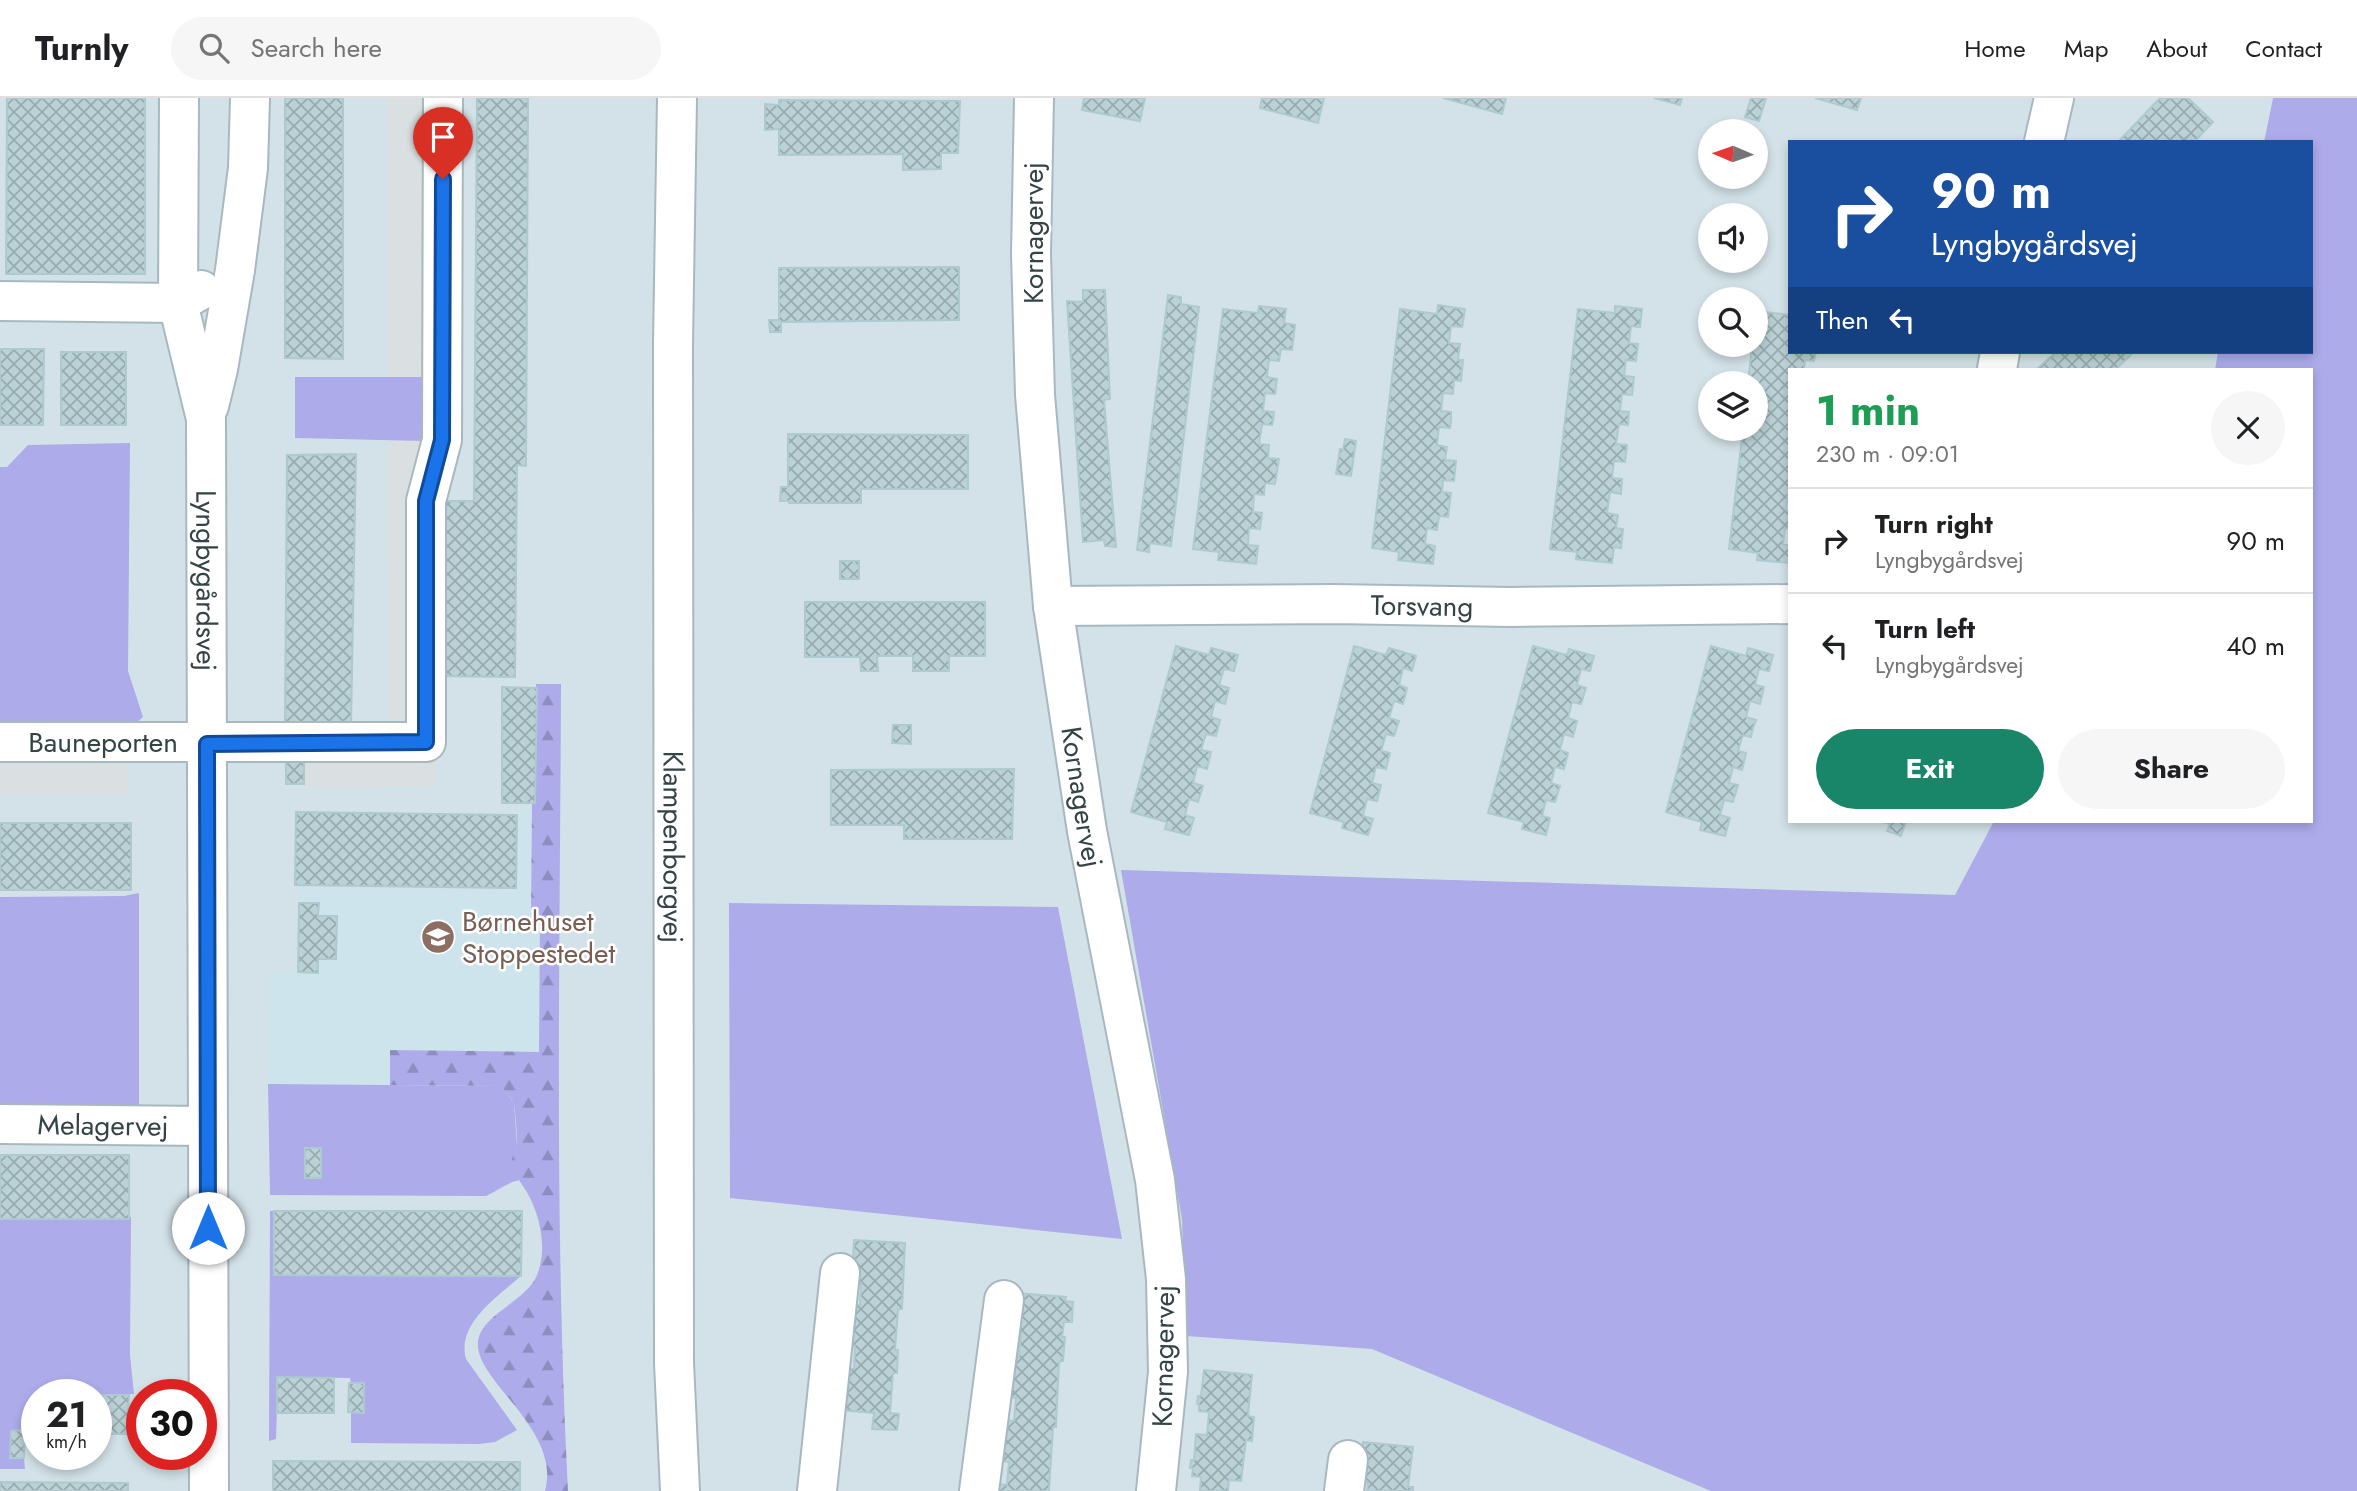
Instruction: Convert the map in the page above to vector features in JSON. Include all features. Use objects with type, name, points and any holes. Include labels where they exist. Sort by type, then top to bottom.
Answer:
[{"type":"street","name":"Lyngbygårdsvej","points":[[179,98],[178,303],[206,419],[209,1491]]},
{"type":"street","name":"Lyngbygårdsvej","points":[[206,419],[218,369],[235,270],[248,168],[250,98]]},
{"type":"street","points":[[207,744],[426,742],[426,501],[442,440],[443,98]]},
{"type":"street","name":"Klampenborgvej","points":[[651,98],[675,203]]},
{"type":"street","name":"Klampenborgvej","points":[[677,98],[673,344],[674,1363],[680,1491]]},
{"type":"street","name":"Kornagervej","points":[[1034,98],[1031,254],[1035,395],[1053,606],[1087,831],[1155,1180],[1166,1279],[1168,1371],[1156,1491]]},
{"type":"street","points":[[2044,140],[2054,98]]},
{"type":"street","points":[[0,301],[178,303],[235,270]]},
{"type":"street","name":"Torsvang","points":[[1053,606],[1333,604],[1511,607],[1788,604]]},
{"type":"street","name":"Bauneporten","points":[[0,742],[207,744]]},
{"type":"street","name":"Melagervej","points":[[0,1124],[207,1126]]},
{"type":"street","points":[[824,1490],[840,1273]]},
{"type":"street","points":[[979,1491],[1004,1300]]},
{"type":"shaded area","points":[[0,98],[2273,98],[2264,140],[1788,140],[1788,354],[2218,354],[2215,368],[1788,368],[1788,823],[2119,823],[1980,1491],[0,1491]]},
{"type":"shaded area","points":[[387,98],[460,98],[435,501],[436,786],[304,787],[304,759],[389,725],[390,441],[424,441],[424,377],[388,376]]},
{"type":"shaded area","points":[[129,764],[128,793],[0,793],[0,765]]},
{"type":"shaded area","name":"Børnehuset Stoppestedet","points":[[518,809],[532,809],[531,915],[540,916],[539,1052],[391,1050],[390,1085],[268,1084],[270,972],[318,973],[318,959],[336,916],[318,916],[318,903],[299,903],[299,886],[516,888]]},
{"type":"green space","points":[[2273,98],[2357,98],[2357,1491],[1711,1491],[1372,1349],[1186,1336],[1182,1219],[1121,870],[1955,895],[1993,823],[2313,823],[2313,368],[2215,368],[2218,354],[2313,354],[2313,140],[2264,140]]},
{"type":"green space","points":[[295,377],[424,377],[424,441],[295,438]]},
{"type":"green space","points":[[130,443],[128,671],[143,717],[137,722],[0,721],[0,467],[7,467],[28,445]]},
{"type":"green space","points":[[536,684],[561,684],[559,1189],[568,1491],[545,1491],[547,1468],[541,1447],[480,1356],[478,1341],[481,1331],[532,1284],[542,1256],[537,1216],[513,1167],[512,1160],[517,1143],[513,1102],[501,1086],[390,1085],[390,1050],[539,1052],[540,916],[531,916]]},
{"type":"green space","points":[[139,893],[139,1105],[97,1105],[83,1108],[0,1107],[0,897],[124,896]]},
{"type":"green space","points":[[729,903],[1058,907],[1122,1239],[730,1198]]},
{"type":"green space","points":[[268,1084],[502,1086],[514,1103],[517,1145],[514,1171],[520,1180],[486,1196],[270,1195]]},
{"type":"green space","points":[[270,1211],[274,1211],[274,1275],[521,1276],[481,1312],[467,1334],[465,1346],[466,1359],[517,1430],[495,1442],[479,1444],[351,1443],[351,1412],[364,1412],[363,1383],[351,1383],[350,1378],[278,1377],[276,1439],[269,1441]]},
{"type":"green space","points":[[131,1217],[130,1355],[132,1379],[126,1379],[126,1394],[112,1394],[112,1379],[21,1379],[21,1431],[11,1431],[10,1458],[21,1458],[21,1469],[0,1469],[0,1219]]},
{"type":"building","points":[[7,98],[145,98],[145,274],[6,274]]},
{"type":"building","points":[[285,98],[343,98],[343,359],[285,358]]},
{"type":"building","points":[[477,98],[528,98],[526,466],[517,465],[515,677],[435,676],[435,501],[474,501]]},
{"type":"building","points":[[1084,98],[1145,98],[1140,121],[1082,110]]},
{"type":"building","points":[[1262,98],[1324,98],[1318,123],[1260,108]]},
{"type":"building","points":[[1443,98],[1506,98],[1502,114]]},
{"type":"building","points":[[1654,98],[1682,98],[1680,105]]},
{"type":"building","points":[[1751,98],[1766,98],[1760,119],[1745,117]]},
{"type":"building","points":[[1815,98],[1861,98],[1857,110]]},
{"type":"building","points":[[2160,98],[2188,98],[2213,122],[2196,140],[2120,140]]},
{"type":"building","points":[[779,100],[960,101],[958,153],[941,153],[941,169],[903,170],[903,154],[779,155],[779,129],[765,130],[765,104],[779,105]]},
{"type":"building","points":[[959,267],[959,320],[781,322],[781,332],[770,332],[769,320],[779,320],[779,268]]},
{"type":"building","points":[[1083,290],[1105,290],[1110,399],[1104,400],[1116,547],[1105,546],[1104,540],[1083,542],[1067,301],[1083,302]]},
{"type":"building","points":[[1168,295],[1181,297],[1181,304],[1199,307],[1171,546],[1150,543],[1149,552],[1137,550]]},
{"type":"building","points":[[1438,305],[1465,309],[1462,327],[1451,326],[1449,343],[1460,344],[1458,360],[1463,360],[1461,381],[1454,380],[1453,394],[1443,393],[1441,411],[1451,412],[1451,421],[1450,428],[1439,427],[1437,445],[1447,447],[1445,460],[1456,461],[1454,481],[1443,480],[1442,492],[1451,493],[1448,517],[1439,516],[1437,530],[1427,528],[1425,544],[1435,546],[1433,564],[1398,560],[1399,552],[1372,548],[1400,309],[1437,314]]},
{"type":"building","points":[[1259,306],[1286,309],[1284,323],[1295,325],[1292,350],[1281,349],[1279,361],[1269,360],[1267,377],[1277,379],[1275,394],[1265,393],[1263,411],[1274,412],[1273,421],[1272,425],[1262,424],[1259,444],[1269,445],[1268,458],[1279,459],[1275,484],[1265,483],[1264,495],[1254,494],[1253,512],[1262,513],[1260,529],[1249,528],[1248,545],[1258,546],[1256,564],[1218,560],[1219,552],[1193,549],[1223,309],[1258,313]]},
{"type":"building","points":[[1615,306],[1642,309],[1640,327],[1631,326],[1629,343],[1638,344],[1636,361],[1626,360],[1624,376],[1634,377],[1632,395],[1622,394],[1620,411],[1629,412],[1628,425],[1619,424],[1616,444],[1627,445],[1625,462],[1614,461],[1612,478],[1622,479],[1621,494],[1610,492],[1607,513],[1618,515],[1616,528],[1623,529],[1621,548],[1614,547],[1612,563],[1576,559],[1577,552],[1550,549],[1578,309],[1615,313]]},
{"type":"building","points":[[1768,312],[1788,315],[1788,354],[1816,354],[1814,361],[1805,360],[1804,368],[1788,368],[1788,529],[1785,528],[1783,545],[1788,545],[1788,563],[1757,560],[1758,553],[1729,549],[1742,441],[1768,441],[1768,371],[1749,371],[1751,357],[1768,357]]},
{"type":"building","points":[[0,349],[44,349],[43,425],[0,425]]},
{"type":"building","points":[[61,352],[126,352],[126,425],[61,425]]},
{"type":"building","points":[[2054,354],[2132,354],[2117,368],[2038,368]]},
{"type":"building","points":[[788,434],[968,435],[968,489],[861,489],[861,503],[780,501],[781,487],[788,487]]},
{"type":"building","points":[[1345,439],[1356,441],[1351,476],[1336,474],[1340,449],[1343,450]]},
{"type":"building","points":[[356,454],[351,724],[285,724],[287,455]]},
{"type":"building","points":[[840,561],[859,561],[859,579],[840,579]]},
{"type":"building","points":[[805,602],[985,602],[985,656],[949,656],[949,671],[913,671],[913,656],[877,656],[878,671],[861,671],[860,657],[805,657]]},
{"type":"building","points":[[1176,646],[1209,655],[1211,648],[1238,655],[1234,671],[1224,669],[1219,685],[1229,688],[1225,704],[1215,701],[1211,717],[1220,720],[1216,736],[1206,734],[1201,750],[1211,752],[1207,769],[1197,766],[1193,783],[1203,786],[1198,802],[1189,799],[1185,815],[1194,818],[1189,835],[1165,829],[1167,822],[1131,812]]},
{"type":"building","points":[[1354,646],[1386,655],[1389,648],[1416,656],[1412,671],[1403,668],[1399,685],[1407,688],[1403,704],[1394,701],[1389,718],[1399,721],[1394,736],[1386,734],[1381,751],[1390,753],[1386,769],[1376,767],[1372,783],[1381,785],[1377,801],[1367,799],[1363,816],[1373,819],[1368,835],[1342,828],[1344,822],[1310,813]]},
{"type":"building","points":[[1533,646],[1567,655],[1569,649],[1594,656],[1590,671],[1581,669],[1577,685],[1586,688],[1581,704],[1572,702],[1568,718],[1577,721],[1573,737],[1564,734],[1560,750],[1568,753],[1564,769],[1555,767],[1551,783],[1560,786],[1555,802],[1546,800],[1542,816],[1550,818],[1546,835],[1522,829],[1524,822],[1488,813]]},
{"type":"building","points":[[1711,646],[1746,656],[1748,648],[1773,655],[1769,671],[1759,669],[1755,685],[1764,687],[1760,704],[1750,701],[1746,717],[1756,720],[1751,737],[1743,735],[1738,751],[1746,753],[1742,770],[1733,767],[1729,783],[1738,785],[1733,802],[1724,800],[1720,815],[1730,818],[1725,836],[1700,830],[1702,822],[1666,812]]},
{"type":"building","points":[[502,687],[537,688],[535,803],[502,803]]},
{"type":"building","points":[[893,725],[911,725],[911,744],[892,743]]},
{"type":"building","points":[[286,759],[304,759],[304,784],[286,784]]},
{"type":"building","points":[[1014,769],[1012,839],[904,839],[904,825],[831,825],[831,770]]},
{"type":"building","points":[[296,812],[517,815],[516,888],[295,885]]},
{"type":"building","points":[[0,823],[131,823],[131,890],[0,890]]},
{"type":"building","points":[[1887,823],[1905,823],[1901,836],[1887,831],[1890,824]]},
{"type":"building","points":[[299,903],[319,903],[318,916],[337,916],[336,959],[318,959],[318,973],[298,972]]},
{"type":"building","points":[[305,1148],[321,1148],[321,1178],[305,1178]]},
{"type":"building","points":[[0,1155],[129,1155],[129,1219],[0,1219]]},
{"type":"building","points":[[274,1211],[522,1211],[521,1276],[274,1275]]},
{"type":"building","points":[[854,1240],[905,1243],[902,1309],[898,1309],[895,1350],[898,1350],[897,1373],[893,1373],[890,1413],[899,1414],[897,1430],[872,1429],[874,1413],[840,1410],[842,1368],[854,1369],[855,1346],[846,1345],[848,1304],[860,1305],[861,1283],[852,1282]]},
{"type":"building","points":[[1016,1293],[1066,1297],[1065,1301],[1073,1302],[1072,1322],[1064,1322],[1062,1337],[1065,1337],[1063,1361],[1059,1362],[1056,1427],[1053,1427],[1049,1490],[1046,1491],[996,1491],[996,1484],[1007,1485],[1009,1462],[999,1461],[1003,1420],[1014,1421],[1016,1398],[1005,1397],[1009,1356],[1019,1357],[1021,1334],[1011,1333]]},
{"type":"building","points":[[1204,1370],[1252,1375],[1248,1416],[1254,1417],[1252,1441],[1246,1440],[1241,1481],[1229,1480],[1228,1491],[1200,1491],[1201,1477],[1192,1476],[1193,1468],[1190,1468],[1191,1460],[1194,1460],[1196,1434],[1207,1435],[1209,1412],[1199,1411],[1197,1404],[1198,1396],[1201,1396]]},
{"type":"building","points":[[277,1377],[334,1378],[334,1413],[277,1413]]},
{"type":"building","points":[[349,1383],[364,1383],[364,1413],[348,1412]]},
{"type":"building","points":[[112,1395],[126,1395],[126,1434],[112,1434]]},
{"type":"building","points":[[21,1430],[21,1458],[10,1458],[11,1431]]},
{"type":"building","points":[[1363,1442],[1413,1447],[1408,1487],[1413,1487],[1413,1491],[1367,1491],[1368,1483],[1358,1482]]},
{"type":"building","points":[[273,1461],[520,1462],[520,1491],[273,1491]]},
{"type":"building","points":[[0,1482],[128,1483],[128,1491],[0,1491]]},
{"type":"place","name":"Børnehuset Stoppestedet","points":[[438,937]]},
{"type":"route","points":[[208,1228],[207,744],[426,742],[426,501],[442,440],[443,179]]}]
